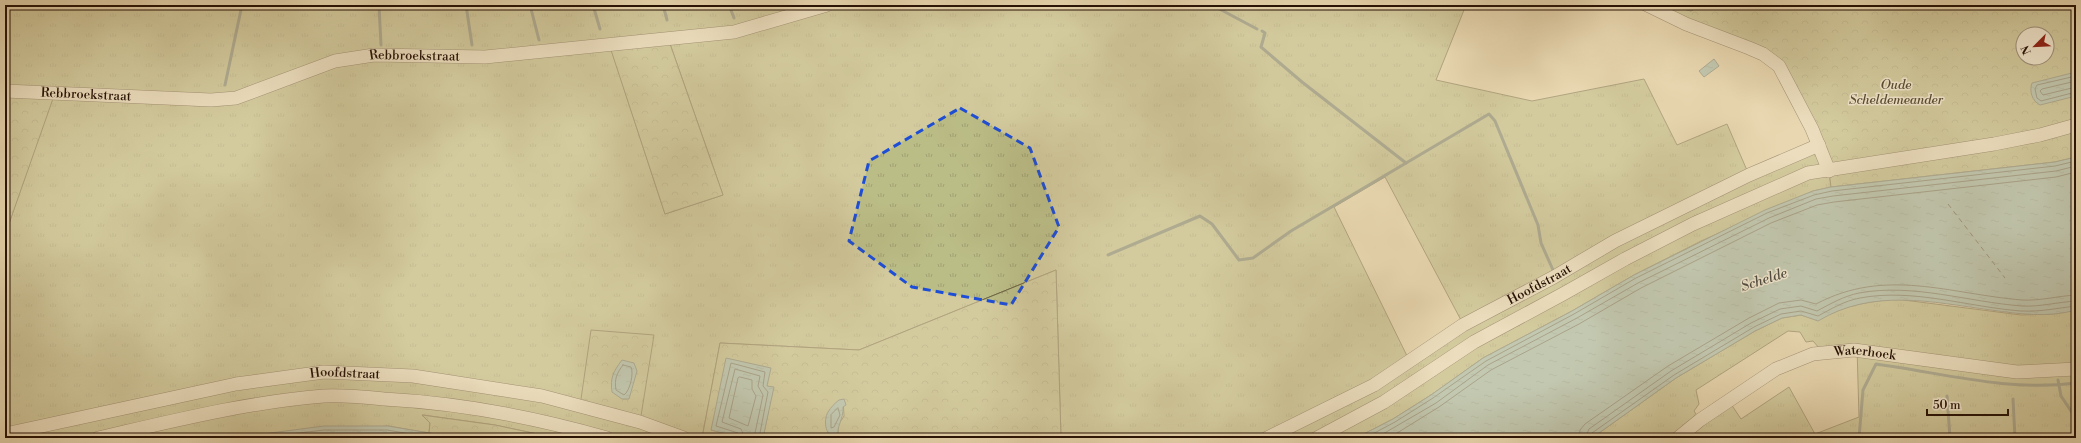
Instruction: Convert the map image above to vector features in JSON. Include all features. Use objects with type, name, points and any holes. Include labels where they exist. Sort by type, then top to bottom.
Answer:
[{"type":"street","name":"Rebbroekstraat","points":[[5,91],[211,100],[236,98],[336,61],[374,55],[485,57],[734,32],[827,5]]},
{"type":"street","points":[[1648,5],[1686,24],[1763,54],[1779,66],[1819,145],[1829,171]]},
{"type":"street","name":"Hoofdstraat","points":[[1317,438],[1384,402],[1474,342],[1625,259],[1693,224],[1786,181],[1808,173],[1829,171],[1994,144],[2040,135],[2076,125]]},
{"type":"street","name":"Hoofdstraat","points":[[1267,438],[1374,386],[1463,325],[1554,277],[1616,241],[1749,175],[1819,145]]},
{"type":"street","name":"Waterhoek","points":[[1678,438],[1700,420],[1776,369],[1813,354],[1854,350],[2018,372],[2076,369]]},
{"type":"street","name":"Hoofdstraat","points":[[5,434],[236,384],[324,372],[413,376],[542,396],[640,422],[684,438]]},
{"type":"street","name":"Hoofdstraat","points":[[98,438],[240,408],[325,396],[411,400],[497,412],[536,420],[606,438]]},
{"type":"highlighted area","points":[[960,108],[1030,148],[1059,227],[1011,305],[912,287],[849,241],[869,161]]},
{"type":"green space","points":[[5,5],[1466,5],[1436,80],[1532,101],[1644,79],[1677,145],[1727,124],[1749,175],[1819,145],[1829,171],[1831,187],[1813,191],[1701,241],[1634,275],[1572,311],[1483,358],[1431,395],[1393,419],[1356,438],[1061,438],[1056,270],[859,350],[720,343],[702,438],[556,438],[495,425],[423,415],[430,423],[429,433],[388,426],[232,438],[5,438],[5,235],[54,93],[5,91]],"holes":[[[669,41],[723,195],[665,214],[610,46]],[[1385,177],[1462,322],[1409,360],[1334,207]]]},
{"type":"green space","name":"Oude Scheldemeander","points":[[1647,5],[1679,5],[1680,8],[1691,11],[1698,7],[1731,5],[2076,5],[2076,157],[2055,162],[1831,187],[1829,171],[1780,65]]},
{"type":"green space","points":[[669,41],[723,195],[665,214],[610,47]]},
{"type":"green space","points":[[5,91],[55,93],[5,235]]},
{"type":"green space","points":[[1056,270],[1061,438],[838,438],[838,425],[844,416],[843,399],[827,423],[829,433],[834,438],[763,438],[773,388],[767,386],[711,430],[743,438],[702,438],[720,343],[859,350]]},
{"type":"green space","points":[[1896,299],[2021,315],[2051,314],[2076,310],[2076,438],[1592,438],[1676,378],[1755,331],[1782,318],[1801,315],[1818,320],[1837,311],[1865,303]],"holes":[[[1788,331],[1800,332],[1806,342],[1813,341],[1820,349],[1857,347],[1859,417],[1815,434],[1789,387],[1741,419],[1729,401],[1700,420],[1694,411],[1699,404],[1696,390]]]},
{"type":"green space","points":[[591,330],[654,335],[640,422],[580,406]]},
{"type":"green space","points":[[422,415],[495,425],[556,438],[459,438],[429,433],[430,423]]},
{"type":"water","points":[[1679,5],[1731,5],[1698,7],[1691,11],[1680,8]]},
{"type":"water","points":[[1714,59],[1719,66],[1704,77],[1699,71]]},
{"type":"water","points":[[2076,72],[2076,96],[2040,105],[2033,98],[2031,89],[2032,83]]},
{"type":"water","name":"Schelde","points":[[2076,157],[2076,310],[2044,315],[2012,313],[1924,301],[1881,301],[1860,304],[1839,311],[1818,321],[1801,315],[1782,318],[1755,331],[1676,378],[1592,438],[1356,438],[1393,419],[1431,395],[1483,358],[1572,311],[1634,275],[1765,210],[1813,191],[1831,187],[2055,162]]},
{"type":"water","points":[[726,358],[771,368],[767,386],[774,387],[763,438],[743,438],[711,430]]},
{"type":"water","points":[[622,360],[634,363],[637,371],[629,399],[622,399],[612,392],[611,383],[613,375]]},
{"type":"water","points":[[844,399],[846,405],[843,407],[838,430],[838,438],[830,435],[828,432],[826,428],[826,416],[829,410],[839,400]]},
{"type":"water","points":[[324,426],[388,426],[459,438],[232,438]]},
{"type":"waterway","points":[[225,85],[242,5]]},
{"type":"waterway","points":[[379,5],[381,45]]},
{"type":"waterway","points":[[466,5],[472,45]]},
{"type":"waterway","points":[[530,5],[539,40]]},
{"type":"waterway","points":[[593,5],[600,29]]},
{"type":"waterway","points":[[663,5],[667,20]]},
{"type":"waterway","points":[[729,5],[734,18]]},
{"type":"waterway","points":[[1212,5],[1257,29]]},
{"type":"waterway","points":[[1262,31],[1265,33],[1261,47],[1302,82],[1406,163]]},
{"type":"waterway","points":[[1108,255],[1200,216],[1212,224],[1239,260],[1253,258],[1291,231],[1489,114],[1495,121],[1538,225],[1541,243],[1553,270]]},
{"type":"waterway","points":[[1859,438],[1863,390],[1876,364],[2001,383],[2026,385],[2076,383]]},
{"type":"waterway","points":[[2058,380],[2061,396],[2075,417],[2076,437]]},
{"type":"waterway","points":[[1947,396],[1950,438]]},
{"type":"waterway","points":[[2013,399],[2015,438]]},
{"type":"ferry route","points":[[1948,204],[2005,278]]}]
